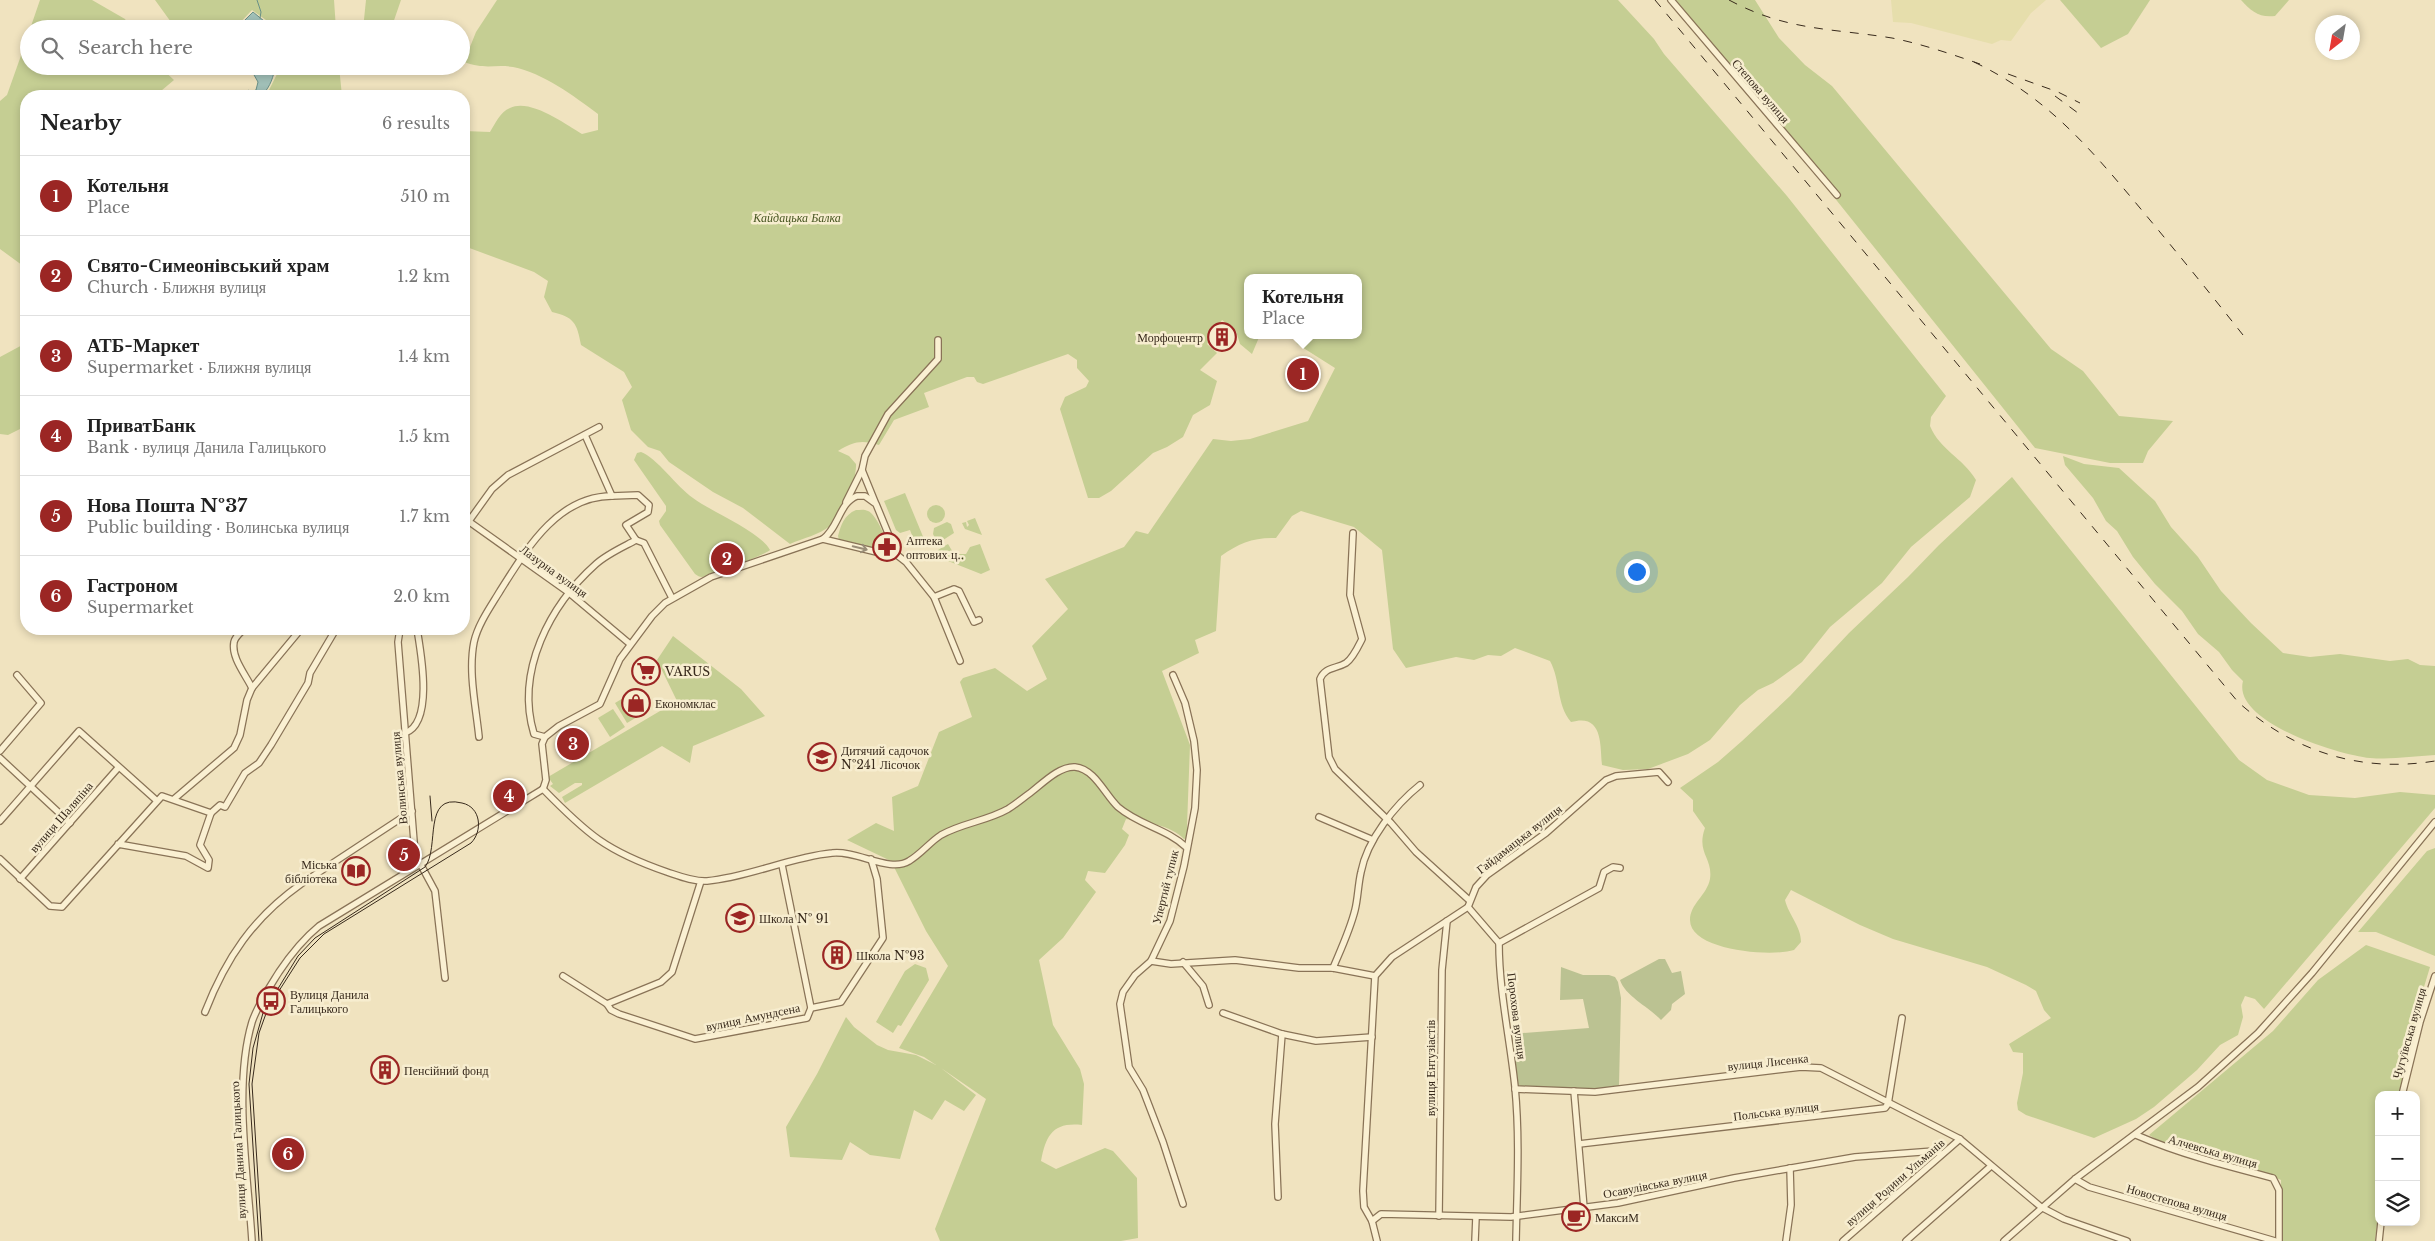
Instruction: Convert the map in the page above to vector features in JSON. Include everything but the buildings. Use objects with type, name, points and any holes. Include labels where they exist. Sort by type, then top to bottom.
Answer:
[{"type":"street","name":"Степова вулиця","points":[[1671,0],[1837,195]]},
{"type":"street","points":[[938,340],[938,359],[881,424],[865,456],[862,470],[832,532],[823,539],[711,577],[672,598],[652,616],[630,644],[614,670],[600,704],[551,731],[545,737],[542,744],[546,780],[543,789],[579,826],[607,847],[632,859],[701,882],[754,873],[804,858],[835,852],[855,854],[878,863],[895,865],[908,862],[941,835],[1008,809],[1053,776],[1066,768],[1073,767],[1088,773],[1128,816],[1177,838],[1186,847]]},
{"type":"street","points":[[470,514],[492,489],[508,475],[529,462],[585,436],[598,427]]},
{"type":"street","points":[[585,436],[612,496]]},
{"type":"street","points":[[862,470],[897,555],[906,562],[934,598],[960,661]]},
{"type":"street","points":[[479,737],[472,656],[475,639],[486,614],[520,558],[539,534],[563,512],[582,502],[612,496],[638,495],[649,505],[648,512],[626,525],[636,540],[644,543],[672,598]]},
{"type":"street","points":[[843,507],[852,498],[860,495],[876,504]]},
{"type":"street","name":"Лазурна вулиця","points":[[470,522],[568,592],[630,644]]},
{"type":"street","points":[[1353,533],[1350,595],[1362,639],[1345,663],[1322,673],[1320,679],[1320,694],[1329,757],[1335,769],[1416,852],[1469,900]]},
{"type":"street","points":[[823,539],[889,555],[897,555]]},
{"type":"street","points":[[545,737],[534,734],[529,718],[529,690],[544,629],[568,592],[598,562],[636,540]]},
{"type":"street","points":[[934,598],[954,590],[959,591],[974,622],[979,620]]},
{"type":"street","points":[[239,635],[235,639],[234,646],[240,669],[252,688]]},
{"type":"street","points":[[174,799],[234,748],[240,735],[247,700],[252,688],[296,635]]},
{"type":"street","points":[[118,844],[186,856],[208,868],[209,860],[200,845],[211,813],[220,805],[225,807],[245,773],[259,763],[308,683],[310,673],[332,635]]},
{"type":"street","name":"Волинська вулиця","points":[[398,635],[415,854],[435,891],[445,978]]},
{"type":"street","points":[[405,733],[412,731],[417,724],[424,697],[418,635]]},
{"type":"street","name":"Упертий тупик","points":[[1172,675],[1186,707],[1197,770],[1195,808],[1186,847],[1184,866],[1170,921],[1150,961],[1134,975],[1123,992],[1120,1004],[1129,1067],[1146,1099],[1183,1204]]},
{"type":"street","points":[[0,750],[37,709],[40,700],[22,684],[17,676]]},
{"type":"street","points":[[0,820],[77,732],[81,732],[118,768],[156,800]]},
{"type":"street","points":[[0,758],[70,823]]},
{"type":"street","name":"вулиця Шаляпіна","points":[[20,879],[118,768]]},
{"type":"street","name":"Гайдамацька вулиця","points":[[1468,907],[1469,900],[1476,887],[1486,875],[1546,832],[1606,780],[1616,776],[1659,772],[1668,782]]},
{"type":"street","points":[[1333,968],[1355,911],[1360,872],[1373,840],[1386,820],[1407,796],[1420,785]]},
{"type":"street","name":"вулиця Данила Галицького","points":[[252,1241],[244,1078],[248,1040],[260,1003],[294,949],[304,938],[331,918],[543,789]]},
{"type":"street","points":[[0,859],[50,906],[62,906],[156,800],[162,796],[211,813]]},
{"type":"street","points":[[205,1012],[219,977],[232,953],[261,919],[297,887],[412,811]]},
{"type":"street","points":[[1319,817],[1373,840]]},
{"type":"street","points":[[2004,1241],[2041,1207],[2076,1179],[2198,1087],[2258,1033],[2300,988],[2435,822]]},
{"type":"street","name":"вулиця Амундсена","points":[[607,1004],[611,1010],[619,1014],[696,1039],[806,1018],[811,1008],[841,1002],[883,938],[877,878],[871,859]]},
{"type":"street","points":[[782,865],[811,1008]]},
{"type":"street","points":[[1377,1241],[1372,1221],[1364,1207],[1363,1191],[1375,976],[1392,957],[1468,907],[1499,942],[1600,888],[1604,872],[1613,866],[1620,868]]},
{"type":"street","points":[[563,976],[607,1004],[660,982],[672,972],[701,882]]},
{"type":"street","name":"вулиця Ентузіастів","points":[[1439,1216],[1442,970],[1447,921]]},
{"type":"street","name":"Порохова вулиця","points":[[1499,942],[1504,1005],[1515,1089],[1518,1142],[1516,1241]]},
{"type":"street","points":[[1150,961],[1171,964],[1235,960],[1299,968],[1333,968],[1375,976]]},
{"type":"street","points":[[1183,962],[1202,986],[1210,1005]]},
{"type":"street","name":"Чугуївська вулиця","points":[[2403,1091],[2420,1022],[2435,976]]},
{"type":"street","points":[[1222,1013],[1282,1034],[1316,1041],[1372,1037]]},
{"type":"street","points":[[1888,1104],[1902,1018]]},
{"type":"street","points":[[1278,1197],[1275,1124],[1282,1034]]},
{"type":"street","name":"вулиця Лисенка","points":[[1515,1089],[1595,1092],[1620,1087],[1644,1088],[1801,1067],[1821,1068],[1886,1100],[1888,1104],[1960,1138],[2041,1207],[2064,1219],[2127,1241]]},
{"type":"street","points":[[1574,1091],[1584,1208]]},
{"type":"street","name":"Польська вулиця","points":[[1579,1144],[1874,1110],[1885,1108],[1888,1104]]},
{"type":"street","name":"Алчевська вулиця","points":[[2136,1135],[2161,1146],[2244,1172],[2273,1178],[2279,1190],[2279,1241]]},
{"type":"street","name":"вулиця Родини Ульманів","points":[[1843,1241],[1960,1138]]},
{"type":"street","name":"Осавулівська вулиця","points":[[1372,1221],[1380,1214],[1516,1216],[1584,1208],[1618,1203],[1790,1168],[1883,1155],[1934,1151],[1941,1154]]},
{"type":"street","points":[[1906,1241],[1991,1166]]},
{"type":"street","points":[[1786,1241],[1791,1205],[1790,1168]]},
{"type":"street","name":"Новостепова вулиця","points":[[2076,1179],[2090,1187],[2275,1241]]},
{"type":"street","points":[[1476,1216],[1476,1241]]},
{"type":"street","points":[[2379,1241],[2381,1226]]},
{"type":"shaded area","points":[[1891,0],[2046,0],[2031,13],[2011,41],[2001,40],[1992,44],[1911,23],[1893,22]]},
{"type":"green space","points":[[40,0],[92,0],[126,20],[33,20]]},
{"type":"green space","points":[[155,0],[334,0],[335,20],[266,20],[252,10],[243,20],[169,20]]},
{"type":"green space","points":[[366,0],[401,0],[394,20],[364,20]]},
{"type":"green space","name":"Кайдацька Балка","points":[[497,0],[1618,0],[1654,39],[1664,54],[1787,196],[1946,396],[1931,417],[1930,426],[1939,441],[1964,465],[1976,480],[1970,497],[1911,547],[1882,583],[1830,627],[1802,662],[1773,683],[1758,690],[1740,705],[1710,740],[1688,754],[1648,769],[1623,770],[1602,765],[1598,732],[1589,722],[1581,720],[1571,722],[1566,715],[1550,661],[1515,648],[1501,656],[1488,655],[1474,660],[1456,657],[1406,668],[1393,649],[1382,550],[1354,527],[1301,511],[1292,516],[1276,538],[1247,542],[1221,556],[1216,631],[1195,640],[1199,653],[1162,671],[1190,745],[1187,826],[1189,831],[1187,838],[1184,839],[1179,834],[1165,827],[1126,819],[1122,829],[1129,835],[1125,845],[1105,873],[1088,871],[1085,880],[1096,892],[1063,938],[1039,960],[1053,1025],[1080,1069],[1084,1084],[1082,1125],[1064,1126],[1052,1132],[1045,1144],[1041,1161],[1056,1169],[1105,1148],[1113,1151],[1137,1178],[1138,1238],[1121,1241],[940,1241],[935,1229],[986,1099],[941,1068],[976,1095],[964,1111],[945,1100],[932,1120],[914,1110],[900,1159],[870,1155],[850,1142],[842,1160],[790,1157],[786,1127],[817,1074],[846,1017],[854,1027],[877,1045],[888,1050],[916,1055],[936,1065],[924,1057],[899,1048],[948,966],[926,931],[891,861],[847,840],[876,823],[894,831],[892,797],[918,786],[939,732],[972,717],[960,682],[963,678],[995,668],[1027,691],[1047,679],[1032,646],[1068,609],[1045,579],[1124,547],[1136,531],[1148,534],[1213,439],[1231,441],[1250,439],[1308,421],[1335,368],[1297,344],[1295,339],[1362,339],[1362,274],[1244,274],[1244,339],[1258,339],[1252,354],[1240,344],[1236,331],[1222,320],[1207,344],[1217,353],[1200,370],[1217,381],[1210,405],[1193,415],[1183,437],[1153,453],[1111,491],[1099,498],[1088,498],[1060,409],[1065,397],[1086,387],[1089,381],[1077,368],[1077,360],[1068,354],[983,384],[977,382],[974,377],[967,377],[924,393],[929,407],[894,420],[879,445],[858,442],[838,451],[849,456],[856,464],[854,479],[844,506],[835,521],[826,529],[790,544],[743,508],[713,492],[669,462],[660,451],[648,447],[631,430],[622,400],[632,387],[624,372],[581,345],[578,331],[573,322],[565,316],[552,312],[544,297],[548,281],[534,272],[470,248],[470,131],[490,132],[503,112],[518,106],[537,109],[582,134],[598,130],[598,114],[536,74],[513,67],[478,66],[470,64],[470,47],[476,32]]},
{"type":"green space","points":[[1676,0],[1755,0],[1779,38],[1805,65],[1832,86],[2051,349],[2083,371],[2119,416],[2173,421],[2148,451],[2143,463],[2110,463],[2035,448]]},
{"type":"green space","points":[[2060,0],[2150,0],[2128,34],[2101,48]]},
{"type":"green space","points":[[2241,0],[2289,0],[2275,16],[2264,16],[2256,13]]},
{"type":"green space","points":[[20,58],[20,75],[169,75],[174,80],[162,90],[20,90],[20,264],[0,249],[0,101],[7,95]]},
{"type":"green space","points":[[276,75],[340,75],[341,90],[269,90]]},
{"type":"green space","points":[[20,346],[20,429],[8,435],[0,434],[0,357]]},
{"type":"green space","points":[[641,452],[660,466],[693,498],[757,536],[770,550],[707,576],[700,577],[695,574],[660,525],[659,521],[666,511],[666,506],[634,460],[637,453]]},
{"type":"green space","points":[[2063,456],[2084,464],[2119,468],[2155,501],[2171,527],[2198,557],[2221,591],[2283,653],[2310,657],[2340,654],[2390,661],[2408,659],[2420,665],[2435,666],[2435,755],[2386,759],[2355,756],[2313,743],[2270,723],[2254,710],[2244,696],[2243,681],[2219,652],[2198,634],[2182,611],[2155,584],[2133,557],[2117,531],[2106,521],[2093,498],[2065,465]]},
{"type":"green space","points":[[2012,477],[2239,760],[2267,780],[2309,795],[2355,798],[2400,792],[2435,795],[2435,808],[2264,1009],[2255,999],[2245,996],[2241,1005],[2243,1017],[2238,1035],[2220,1045],[2197,1070],[2154,1107],[2136,1119],[2094,1138],[2026,1115],[2018,1110],[2017,1103],[2023,1073],[2023,1053],[2013,1052],[2009,1044],[2051,1018],[2044,1010],[2036,991],[2026,985],[1987,967],[1893,939],[1860,925],[1791,890],[1785,900],[1799,931],[1801,942],[1794,950],[1768,953],[1751,952],[1717,945],[1703,939],[1694,930],[1690,920],[1693,909],[1706,890],[1710,879],[1710,872],[1702,844],[1705,828],[1693,811],[1693,800],[1680,788],[1718,762],[1742,741],[1790,696],[1849,633],[1939,545]]},
{"type":"green space","points":[[905,493],[924,539],[915,543],[910,530],[900,533],[896,530],[884,501]]},
{"type":"green space","points":[[936,505],[942,508],[945,514],[942,520],[936,523],[930,520],[927,514],[930,508]]},
{"type":"green space","points":[[856,510],[866,510],[875,517],[884,535],[887,550],[882,551],[839,540],[840,528],[849,515]]},
{"type":"green space","points":[[975,518],[982,535],[965,529],[962,523],[966,522],[967,527],[969,525],[967,521]]},
{"type":"green space","points":[[947,522],[951,524],[954,533],[937,542],[933,534],[934,528]]},
{"type":"green space","points":[[948,544],[954,554],[966,554],[970,547],[980,544],[990,570],[981,574],[943,559],[938,550]]},
{"type":"green space","points":[[673,636],[741,689],[765,716],[693,746],[690,763],[662,746],[565,803],[562,797],[582,785],[582,783],[575,783],[559,793],[550,786],[553,784],[548,777],[677,701],[657,660]]},
{"type":"green space","points":[[625,697],[637,717],[627,723],[615,703]]},
{"type":"green space","points":[[613,709],[625,727],[610,737],[598,718]]},
{"type":"green space","points":[[2435,848],[2435,956],[2376,932],[2358,932],[2427,851]]},
{"type":"green space","points":[[2366,945],[2430,967],[2415,1017],[2400,1091],[2375,1091],[2375,1226],[2377,1226],[2375,1241],[2280,1241],[2281,1180],[2263,1172],[2236,1166],[2159,1141],[2149,1135],[2273,1031],[2318,980]]},
{"type":"green space","points":[[1659,959],[1665,959],[1672,973],[1681,971],[1685,994],[1672,1004],[1671,1010],[1661,1020],[1632,996],[1620,980]]},
{"type":"green space","points":[[915,964],[926,968],[929,980],[901,1026],[898,1025],[893,1033],[876,1022],[905,971]]},
{"type":"green space","points":[[1561,967],[1583,975],[1609,975],[1615,977],[1618,982],[1621,998],[1619,1086],[1617,1088],[1596,1090],[1525,1088],[1517,1084],[1510,1034],[1589,1028],[1583,999],[1560,1000]]},
{"type":"water","points":[[253,12],[263,20],[245,20]]},
{"type":"water","points":[[254,75],[274,75],[266,90],[256,90],[258,82]]},
{"type":"waterway","points":[[257,0],[261,12],[260,18]]},
{"type":"tram line","points":[[430,796],[432,821]]},
{"type":"tram line","points":[[259,1241],[249,1084],[253,1048],[263,1013],[298,956],[315,938],[425,867],[429,858],[434,824],[441,806],[450,802],[468,805],[473,809],[478,820],[477,832],[471,843],[324,934],[300,958],[268,1008],[259,1033],[252,1084],[262,1241]]},
{"type":"railway","points":[[1655,0],[2238,702],[2282,734],[2305,746],[2330,755],[2355,761],[2381,764],[2435,761]]},
{"type":"railway","points":[[1729,0],[1770,18],[1809,27],[1892,38],[1925,46],[1980,64]]},
{"type":"railway","points":[[1974,62],[2024,91],[2045,107],[2084,144],[2140,208],[2243,335]]},
{"type":"railway","points":[[2008,74],[2058,92],[2080,103]]},
{"type":"railway","points":[[2055,96],[2078,113]]},
{"type":"place","name":"Морфоцентр","points":[[1222,337]]},
{"type":"place","name":"Котельня","points":[[1303,374]]},
{"type":"place","name":"Аптека оптових ц‥","points":[[887,547]]},
{"type":"place","name":"Свято-Симеонівський храм","points":[[727,559]]},
{"type":"place","name":"VARUS","points":[[646,671]]},
{"type":"place","name":"Економклас","points":[[636,703]]},
{"type":"place","name":"АТБ-Маркет","points":[[573,744]]},
{"type":"place","name":"Дитячий садочок №241 Лісочок","points":[[822,757]]},
{"type":"place","name":"ПриватБанк","points":[[509,796]]},
{"type":"place","name":"Нова Пошта №37","points":[[404,855]]},
{"type":"place","name":"Міська бібліотека","points":[[356,871]]},
{"type":"place","name":"Школа № 91","points":[[740,918]]},
{"type":"place","name":"Школа №93","points":[[837,955]]},
{"type":"place","name":"Вулиця Данила Галицького","points":[[271,1001]]},
{"type":"place","name":"Пенсійний фонд","points":[[385,1070]]},
{"type":"place","name":"Гастроном","points":[[288,1154]]},
{"type":"place","name":"МаксиМ","points":[[1576,1217]]}]
